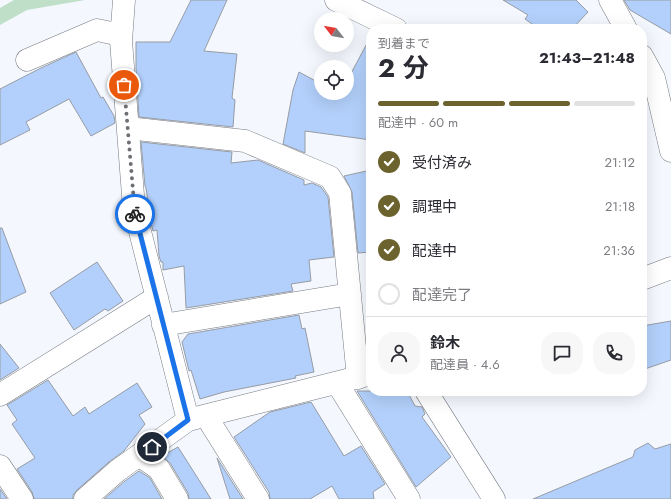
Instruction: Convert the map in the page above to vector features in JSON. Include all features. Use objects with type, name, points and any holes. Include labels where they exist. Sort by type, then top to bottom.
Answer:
[{"type":"street","points":[[124,0],[121,35],[134,208],[164,326],[197,418],[258,499]]},
{"type":"street","points":[[336,0],[386,24]]},
{"type":"street","points":[[610,0],[623,24]]},
{"type":"street","points":[[27,60],[97,30],[121,35]]},
{"type":"street","points":[[647,67],[654,78],[671,151]]},
{"type":"street","points":[[85,499],[117,471],[197,418],[364,376],[350,294],[340,193],[330,177],[245,141],[128,128]]},
{"type":"street","points":[[647,277],[671,268]]},
{"type":"street","points":[[164,326],[350,294]]},
{"type":"street","points":[[0,395],[157,297]]},
{"type":"street","points":[[337,383],[410,499]]},
{"type":"street","points":[[429,396],[494,499]]},
{"type":"street","points":[[140,456],[159,469],[177,499]]},
{"type":"street","points":[[0,466],[22,499]]},
{"type":"green space","points":[[14,0],[85,0],[27,10],[0,25],[0,8]]},
{"type":"building","points":[[191,0],[227,0],[204,51],[237,54],[232,98],[235,100],[233,127],[139,117],[136,42],[170,42]]},
{"type":"building","points":[[503,0],[576,0],[588,12],[577,24],[532,24],[525,19],[528,15]]},
{"type":"building","points":[[624,0],[671,0],[671,34],[630,10]]},
{"type":"building","points":[[366,45],[366,139],[305,131],[305,153],[283,144],[293,90],[299,72],[314,80],[314,100],[354,100],[354,68]]},
{"type":"building","points":[[76,52],[101,98],[103,97],[114,116],[115,123],[91,136],[69,99],[26,122],[30,130],[0,145],[0,89]]},
{"type":"building","points":[[141,142],[232,152],[231,163],[258,160],[304,180],[304,185],[312,183],[321,187],[328,197],[334,257],[309,260],[311,281],[291,284],[293,291],[186,308],[184,266],[163,270],[163,262],[161,262],[159,256],[157,230],[153,231],[145,186]]},
{"type":"building","points":[[366,171],[366,252],[358,253],[352,192],[344,176]]},
{"type":"building","points":[[0,228],[2,228],[26,292],[0,304]]},
{"type":"building","points":[[97,262],[123,301],[108,311],[105,309],[74,330],[50,293]]},
{"type":"building","points":[[299,315],[302,329],[305,328],[314,372],[295,376],[296,378],[224,392],[200,399],[191,370],[189,371],[182,342],[188,334]]},
{"type":"building","points":[[671,321],[671,360],[647,368],[647,325]]},
{"type":"building","points":[[0,344],[19,368],[0,380]]},
{"type":"building","points":[[48,380],[73,416],[85,407],[89,414],[137,383],[152,407],[139,415],[145,424],[124,451],[77,490],[73,495],[73,499],[34,499],[32,492],[17,469],[35,458],[12,424],[17,420],[7,405]]},
{"type":"building","points":[[357,391],[366,391],[366,396],[410,396],[415,406],[422,407],[425,414],[422,417],[451,457],[416,487]]},
{"type":"building","points":[[311,402],[344,456],[361,446],[385,484],[373,492],[374,499],[339,499],[332,486],[310,499],[270,499],[269,492],[234,437],[270,412]]},
{"type":"building","points":[[648,443],[655,449],[671,444],[671,499],[533,499],[633,457],[635,450]]},
{"type":"building","points":[[178,447],[211,499],[189,499],[188,493],[170,463],[162,456]]},
{"type":"building","points":[[217,458],[243,499],[230,499]]},
{"type":"building","points":[[139,471],[150,478],[162,499],[104,499],[125,481]]},
{"type":"building","points":[[0,489],[7,499],[0,499]]},
{"type":"way so far","points":[[124,85],[135,214]]},
{"type":"route","points":[[135,214],[188,420],[152,447]]}]
